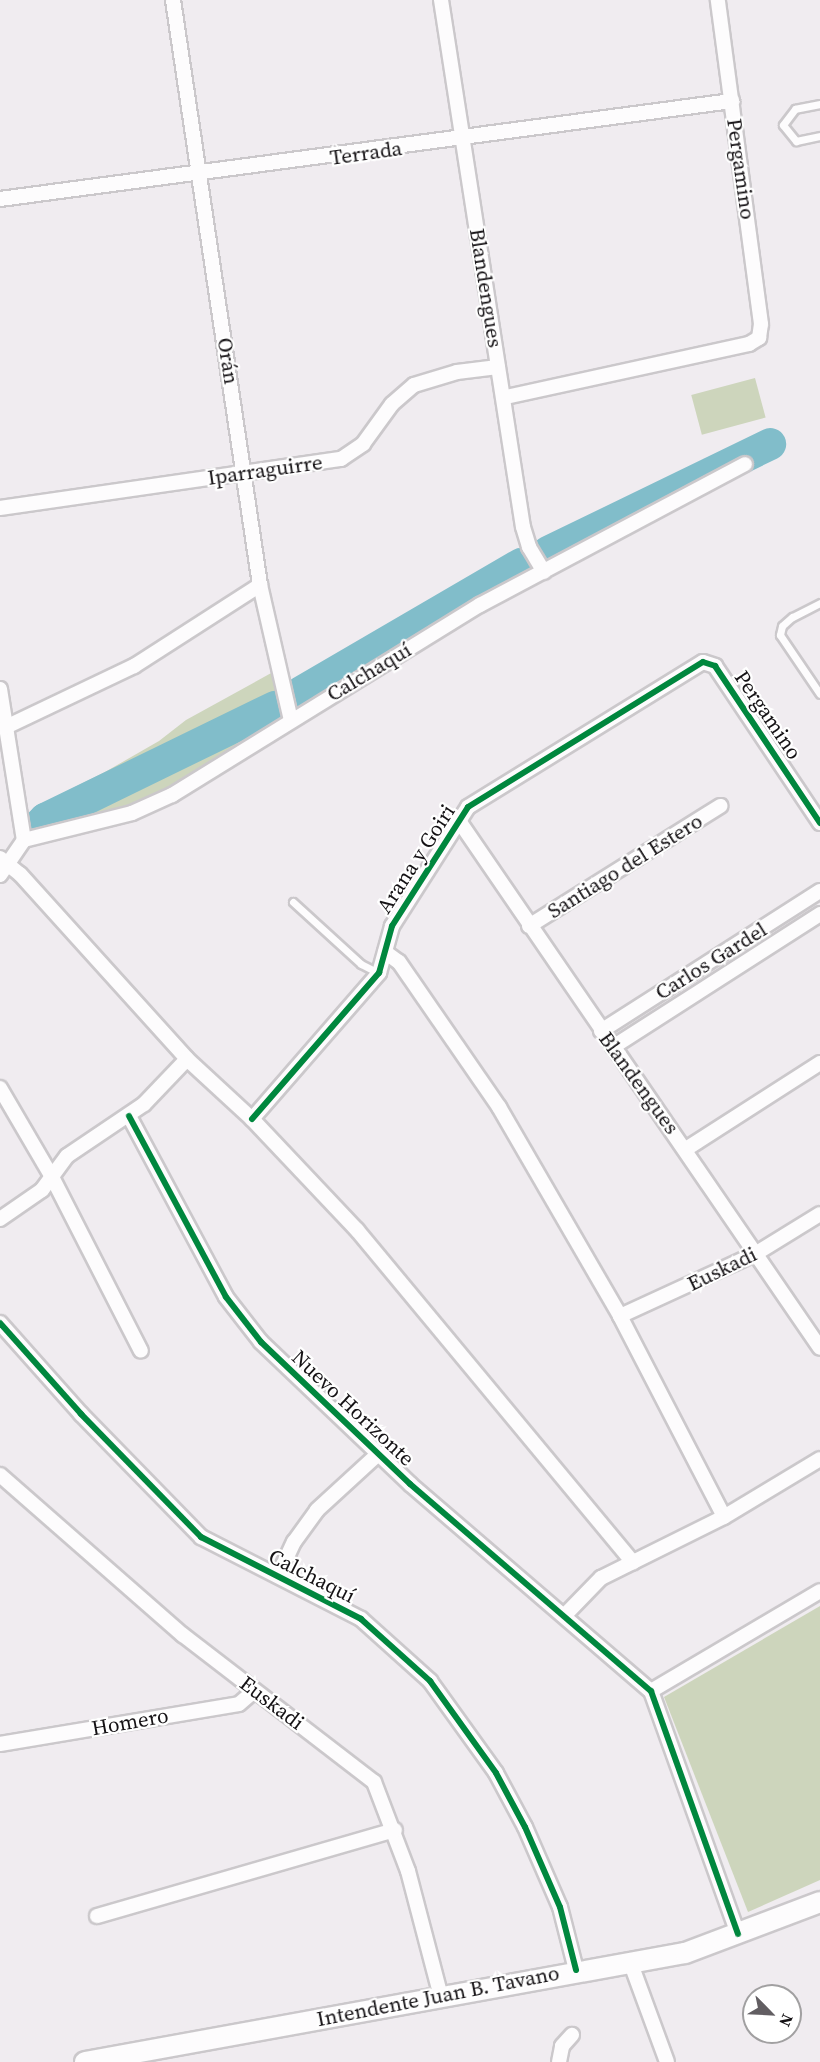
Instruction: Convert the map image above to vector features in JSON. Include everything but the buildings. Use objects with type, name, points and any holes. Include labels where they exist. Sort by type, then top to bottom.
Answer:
[{"type":"street","name":"Orán","points":[[173,0],[260,585],[291,720]]},
{"type":"street","name":"Blandengues","points":[[441,0],[498,368],[506,397],[523,527],[529,547],[544,572]]},
{"type":"street","name":"Pergamino","points":[[506,397],[749,344],[759,338],[761,324],[718,0]]},
{"type":"street","name":"Terrada","points":[[0,199],[463,140],[732,101]]},
{"type":"street","name":"Iparraguirre","points":[[0,508],[341,459],[363,444],[392,404],[414,385],[457,372],[498,368]]},
{"type":"street","name":"Calchaquí","points":[[24,840],[132,813],[172,795],[222,767],[291,720],[480,605],[746,464]]},
{"type":"street","points":[[6,727],[134,666],[260,585]]},
{"type":"street","name":"Pergamino","points":[[703,662],[715,666],[820,823]]},
{"type":"street","name":"Arana y Goiri","points":[[252,1119],[379,973],[392,926],[458,819],[468,807],[703,662]]},
{"type":"street","points":[[0,689],[24,840],[4,860],[0,875]]},
{"type":"street","name":"Santiago del Estero","points":[[529,926],[720,806]]},
{"type":"street","name":"Blandengues","points":[[458,819],[529,926],[686,1149],[820,1348]]},
{"type":"street","points":[[4,860],[187,1059],[252,1119],[357,1230],[633,1562]]},
{"type":"street","name":"Carlos Gardel","points":[[601,1031],[820,891]]},
{"type":"street","name":"Carlos Gardel","points":[[613,1047],[820,914]]},
{"type":"street","points":[[385,952],[399,962],[499,1107],[620,1316],[724,1517]]},
{"type":"street","points":[[0,1219],[18,1209],[52,1177],[66,1156],[129,1116],[187,1059]]},
{"type":"street","points":[[686,1149],[820,1063]]},
{"type":"street","points":[[0,1088],[52,1177],[141,1351]]},
{"type":"street","name":"Nuevo Horizonte","points":[[129,1116],[241,1319],[287,1370],[472,1540],[565,1616],[651,1691]]},
{"type":"street","name":"Euskadi","points":[[620,1316],[755,1254],[820,1214]]},
{"type":"street","name":"Calchaquí","points":[[0,1323],[183,1521],[225,1551],[361,1619],[430,1681],[496,1773],[525,1827],[560,1907],[576,1970]]},
{"type":"street","points":[[278,1576],[294,1542],[317,1510],[377,1455]]},
{"type":"street","points":[[565,1616],[592,1585],[724,1517],[820,1459]]},
{"type":"street","name":"Euskadi","points":[[0,1475],[183,1635],[375,1782],[395,1830],[441,1997]]},
{"type":"street","points":[[738,1934],[651,1691],[820,1591]]},
{"type":"street","name":"Homero","points":[[0,1744],[239,1704],[255,1691]]},
{"type":"street","points":[[97,1916],[395,1830]]},
{"type":"street","name":"Intendente Juan B. Tavano","points":[[85,2062],[576,1970],[631,1964],[685,1953],[820,1902]]},
{"type":"street","points":[[631,1964],[667,2062]]},
{"type":"street","points":[[559,2062],[562,2046],[572,2035]]},
{"type":"lane","points":[[820,104],[795,109],[783,125],[796,141],[820,136]]},
{"type":"lane","points":[[820,603],[792,617],[782,626],[780,635],[820,694]]},
{"type":"lane","points":[[293,902],[362,964],[379,973]]},
{"type":"green space","points":[[755,378],[766,418],[702,435],[691,395]]},
{"type":"green space","points":[[273,672],[281,712],[270,723],[166,791],[111,811],[43,828],[33,820],[49,800],[105,772],[159,741],[186,720]]},
{"type":"green space","points":[[820,1606],[820,1880],[748,1912],[664,1697]]},
{"type":"waterway","points":[[548,552],[770,444]]},
{"type":"waterway","points":[[301,692],[521,564]]},
{"type":"waterway","points":[[36,828],[45,819],[275,707]]},
{"type":"cycle path","points":[[252,1119],[379,973],[392,926],[468,807],[703,662],[715,666],[820,823]]},
{"type":"cycle path","points":[[129,1116],[226,1297],[261,1342],[410,1484],[651,1691],[738,1934]]},
{"type":"cycle path","points":[[0,1323],[81,1414],[201,1537],[361,1619],[430,1681],[496,1773],[525,1827],[560,1907],[576,1970]]}]
